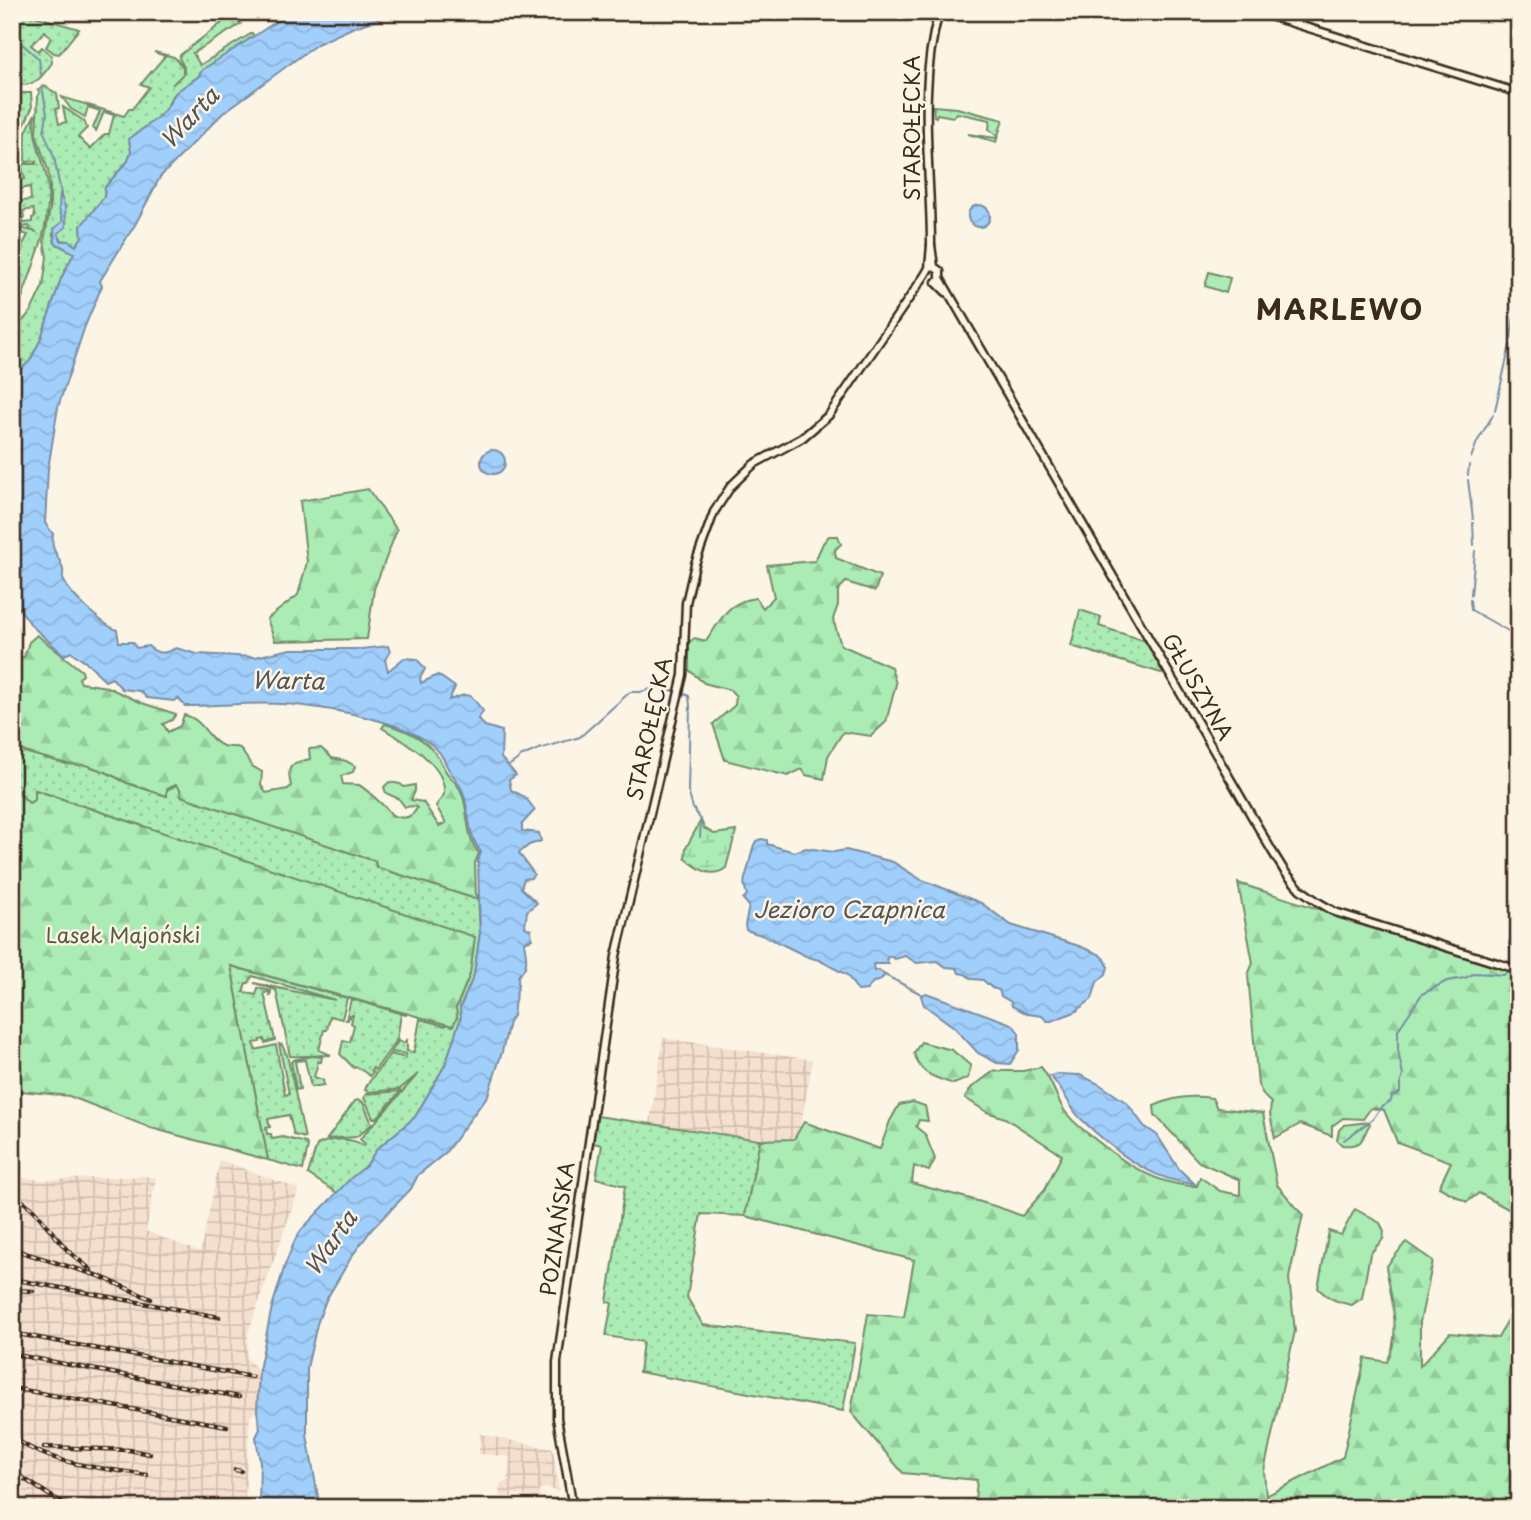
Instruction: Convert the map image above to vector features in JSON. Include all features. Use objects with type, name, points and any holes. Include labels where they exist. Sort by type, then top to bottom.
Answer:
[{"type":"street","name":"STAROŁĘCKA","points":[[616,956],[683,676],[685,610],[689,585],[714,512],[731,486],[745,472],[802,438],[828,415],[929,273],[932,245],[926,92],[929,58],[939,12]]},
{"type":"street","points":[[1257,12],[1519,93]]},
{"type":"street","name":"GŁUSZYNA","points":[[929,273],[940,271],[938,280],[950,296],[1289,877],[1310,897],[1342,915],[1519,970]]},
{"type":"street","points":[[929,273],[938,280]]},
{"type":"street","name":"POZNAŃSKA","points":[[573,1508],[557,1418],[556,1370],[616,956]]},
{"type":"shaded area","points":[[663,1038],[813,1060],[800,1128],[794,1138],[768,1140],[650,1123]]},
{"type":"shaded area","points":[[220,1160],[299,1189],[248,1333],[247,1359],[259,1370],[257,1411],[250,1416],[244,1508],[12,1508],[12,1177],[43,1180],[145,1176],[156,1178],[146,1231],[200,1252]]},
{"type":"shaded area","points":[[480,1434],[553,1449],[559,1491],[546,1488],[539,1490],[538,1498],[513,1494],[512,1497],[499,1496],[500,1484],[507,1481],[510,1457],[479,1454]]},
{"type":"green space","points":[[12,12],[21,12],[79,29],[59,54],[46,47],[51,38],[45,31],[31,45],[38,51],[42,47],[51,55],[52,63],[32,83],[22,85],[19,82],[19,57],[12,46]]},
{"type":"green space","points":[[232,15],[241,24],[193,53],[200,65],[252,33],[254,36],[205,69],[172,96],[166,109],[130,139],[131,152],[128,161],[105,187],[104,197],[81,226],[82,237],[76,246],[61,240],[58,233],[66,227],[65,207],[60,196],[63,221],[53,234],[55,243],[74,253],[61,279],[40,341],[30,361],[21,369],[12,401],[12,346],[22,322],[31,311],[43,286],[47,257],[44,241],[50,209],[50,185],[36,134],[38,90],[45,86],[57,94],[59,124],[66,122],[63,107],[84,121],[87,128],[78,137],[90,149],[105,134],[109,134],[114,115],[104,112],[96,131],[93,128],[100,111],[88,107],[85,117],[71,109],[62,97],[124,116],[149,87],[141,84],[165,56],[154,52],[174,57],[183,67],[183,74],[184,67],[180,55]]},
{"type":"green space","points":[[17,93],[31,93],[32,108],[21,132],[22,154],[12,156],[12,116],[20,115]]},
{"type":"green space","points":[[933,106],[957,108],[1003,120],[996,142],[968,134],[996,138],[989,129],[990,120],[957,113],[953,117],[937,114],[936,117]]},
{"type":"green space","points":[[35,114],[35,133],[47,177],[47,218],[40,248],[19,307],[12,305],[12,281],[16,273],[12,271],[12,263],[18,264],[22,256],[14,253],[12,239],[15,240],[14,244],[22,246],[28,235],[18,232],[16,238],[12,237],[12,231],[24,229],[37,232],[30,230],[29,226],[22,227],[22,220],[24,223],[32,222],[35,217],[33,209],[23,211],[24,218],[21,218],[19,198],[21,201],[31,200],[30,187],[20,189],[21,195],[17,196],[15,208],[18,210],[20,226],[12,228],[15,220],[12,212],[12,181],[25,179],[21,164],[36,164],[36,161],[25,160],[26,132]]},
{"type":"green space","points":[[1209,272],[1230,278],[1226,293],[1205,286]]},
{"type":"green space","points":[[368,489],[397,530],[374,589],[367,639],[275,641],[267,619],[298,595],[307,562],[300,501]]},
{"type":"green space","points":[[829,536],[838,536],[841,544],[835,550],[836,558],[880,576],[875,591],[846,582],[838,590],[838,605],[833,619],[841,645],[891,667],[896,684],[886,722],[871,736],[843,732],[828,756],[824,779],[806,775],[802,769],[788,776],[725,760],[713,724],[735,705],[736,696],[730,690],[704,683],[689,670],[689,642],[695,638],[706,641],[726,612],[738,603],[756,598],[763,608],[774,597],[767,565],[815,561]]},
{"type":"green space","points":[[1080,610],[1101,617],[1099,626],[1146,641],[1168,675],[1071,646]]},
{"type":"green space","points":[[37,635],[82,671],[83,675],[79,678],[81,683],[107,687],[142,703],[176,714],[172,720],[163,724],[168,732],[180,726],[184,715],[201,725],[218,743],[225,747],[240,748],[252,766],[262,772],[261,785],[266,793],[288,789],[291,786],[291,767],[310,759],[309,749],[321,748],[332,758],[355,766],[353,772],[341,776],[343,784],[359,785],[392,815],[407,817],[417,808],[405,807],[399,799],[386,793],[384,787],[389,782],[404,787],[415,785],[411,800],[423,802],[439,826],[446,823],[436,806],[444,793],[438,772],[422,754],[382,728],[385,724],[413,734],[434,752],[461,791],[471,839],[479,853],[475,863],[476,899],[376,867],[375,861],[181,796],[176,785],[167,789],[167,796],[127,783],[86,765],[67,764],[25,752],[12,740],[12,660],[24,657],[29,642]]},
{"type":"green space","points":[[12,740],[25,752],[67,764],[86,765],[166,796],[167,790],[176,785],[181,796],[375,861],[376,867],[476,899],[478,895],[480,933],[474,975],[460,1008],[461,1017],[445,1065],[415,1117],[377,1149],[366,1166],[337,1193],[308,1174],[317,1145],[340,1140],[353,1141],[364,1146],[360,1139],[418,1074],[400,1089],[369,1092],[365,1090],[367,1085],[390,1054],[406,1058],[406,1054],[391,1052],[399,1040],[403,1043],[407,1040],[407,1051],[414,1052],[420,1019],[445,1026],[457,1017],[456,1008],[470,974],[426,921],[36,790],[35,800],[29,804],[20,794],[19,786],[12,783]]},
{"type":"green space","name":"Lasek Majoński","points":[[12,783],[20,786],[20,794],[29,803],[35,800],[35,790],[475,937],[470,974],[456,1008],[457,1017],[453,1026],[231,966],[268,1160],[151,1128],[69,1096],[12,1090]]},
{"type":"green space","points":[[701,820],[704,828],[714,834],[736,831],[726,868],[715,873],[695,866],[685,858],[686,848]]},
{"type":"green space","points":[[1238,883],[1519,974],[1519,1215],[1479,1193],[1467,1202],[1439,1187],[1451,1162],[1397,1142],[1384,1110],[1371,1108],[1363,1119],[1343,1118],[1332,1126],[1332,1136],[1300,1124],[1275,1138],[1270,1114],[1271,1103],[1258,1085],[1248,975],[1253,963]]},
{"type":"green space","points":[[231,966],[347,998],[342,1019],[330,1016],[327,1030],[324,1030],[319,1050],[331,1055],[290,1056],[276,990],[254,983],[335,1000],[252,976],[243,992],[256,995],[258,988],[271,991],[270,997],[269,992],[264,993],[275,1040],[265,1043],[264,1039],[254,1043],[255,1050],[276,1045],[285,1095],[289,1094],[279,1044],[282,1045],[287,1055],[305,1138],[294,1135],[289,1115],[268,1119],[270,1127],[266,1128],[267,1134],[271,1134],[272,1139],[283,1137],[306,1143],[308,1147],[303,1170],[268,1160]]},
{"type":"green space","points":[[351,999],[407,1015],[401,1014],[397,1040],[375,1070],[371,1070],[373,1072],[370,1076],[357,1067],[354,1068],[340,1054],[343,1041],[350,1042],[354,1025],[351,1023],[353,1015],[346,1020]]},
{"type":"green space","points":[[921,1042],[952,1050],[971,1066],[968,1078],[954,1084],[924,1071],[914,1053]]},
{"type":"green space","points":[[312,1056],[322,1057],[314,1077],[323,1080],[324,1085],[311,1087],[305,1060],[295,1061],[300,1089],[296,1090],[291,1062]]},
{"type":"green space","points":[[1041,1067],[1069,1117],[1115,1154],[1153,1177],[1167,1182],[1197,1186],[1200,1177],[1220,1191],[1240,1195],[1240,1180],[1199,1162],[1155,1115],[1154,1106],[1175,1099],[1204,1097],[1212,1098],[1217,1108],[1263,1113],[1277,1185],[1303,1215],[1289,1278],[1295,1331],[1264,1471],[1266,1496],[1343,1457],[1365,1358],[1387,1362],[1391,1351],[1395,1327],[1386,1267],[1406,1242],[1433,1261],[1420,1322],[1420,1366],[1450,1333],[1498,1338],[1513,1310],[1519,1288],[1519,1508],[969,1508],[975,1500],[977,1480],[903,1473],[851,1412],[868,1314],[904,1317],[914,1260],[745,1216],[760,1140],[794,1139],[804,1122],[880,1149],[899,1105],[913,1102],[925,1106],[928,1121],[919,1120],[916,1127],[925,1134],[935,1159],[929,1171],[914,1166],[912,1183],[1022,1216],[1044,1191],[1062,1155],[1005,1118],[987,1112],[965,1098],[971,1088],[994,1071],[1023,1071]]},
{"type":"green space","points":[[401,1091],[377,1118],[373,1118],[364,1097],[366,1094]]},
{"type":"green space","points":[[355,1101],[363,1102],[372,1124],[356,1137],[327,1139]]},
{"type":"green space","points":[[597,1116],[760,1140],[745,1216],[701,1214],[687,1297],[703,1325],[855,1343],[843,1411],[639,1372],[643,1342],[606,1336],[612,1303],[607,1302],[625,1186],[596,1178],[602,1145],[593,1143]]},
{"type":"green space","points":[[1370,1124],[1363,1138],[1355,1145],[1342,1145],[1337,1140],[1339,1130],[1344,1125]]},
{"type":"green space","points":[[1355,1209],[1380,1223],[1384,1231],[1383,1239],[1370,1254],[1362,1298],[1352,1305],[1334,1300],[1318,1288],[1329,1231],[1341,1235]]},
{"type":"water","name":"Warta","points":[[291,12],[408,12],[389,15],[352,28],[317,44],[223,113],[160,177],[136,223],[100,281],[102,286],[85,326],[58,407],[48,469],[45,523],[53,534],[54,550],[62,565],[67,587],[96,616],[117,630],[119,642],[133,642],[136,648],[148,646],[162,653],[176,648],[197,654],[255,657],[291,649],[361,649],[388,646],[390,652],[385,660],[388,671],[404,658],[417,659],[425,669],[420,678],[421,683],[438,675],[455,687],[449,700],[464,695],[471,696],[483,711],[478,719],[485,726],[502,731],[501,758],[516,775],[509,780],[511,790],[525,797],[535,810],[522,824],[522,831],[539,833],[541,841],[529,845],[519,853],[534,874],[531,878],[524,879],[521,888],[537,903],[527,911],[525,927],[531,930],[532,939],[524,942],[526,965],[518,976],[514,1014],[509,1022],[488,1095],[445,1153],[418,1175],[411,1189],[372,1229],[352,1256],[326,1300],[317,1324],[307,1368],[307,1435],[320,1508],[259,1508],[260,1462],[256,1437],[260,1429],[257,1411],[259,1370],[272,1307],[285,1265],[302,1229],[366,1166],[377,1149],[415,1117],[445,1065],[461,1017],[460,1008],[474,975],[480,933],[478,861],[481,852],[473,838],[461,788],[434,747],[417,736],[371,718],[321,708],[270,704],[185,706],[178,698],[174,701],[147,698],[140,691],[122,689],[112,678],[105,681],[90,665],[72,652],[64,655],[32,626],[12,598],[12,401],[21,369],[30,361],[40,341],[61,279],[74,253],[55,243],[54,229],[63,221],[59,209],[60,193],[65,207],[66,227],[58,233],[61,241],[69,241],[76,246],[82,237],[81,226],[104,197],[105,187],[128,161],[131,152],[129,139],[156,119],[176,92],[199,76],[202,70]]},
{"type":"water","points":[[979,205],[987,208],[990,216],[987,224],[979,227],[971,224],[968,216],[971,208]]},
{"type":"water","points":[[493,450],[501,454],[505,462],[501,470],[493,474],[485,470],[481,462],[485,454]]},
{"type":"water","name":"Jezioro Czapnica","points":[[761,839],[767,840],[767,844],[794,852],[806,848],[834,852],[846,850],[893,862],[920,879],[981,903],[1011,925],[1099,954],[1106,961],[1106,974],[1097,982],[1092,999],[1075,1012],[1051,1021],[1012,1006],[1011,1002],[1001,996],[999,990],[983,980],[972,979],[959,973],[957,968],[946,967],[937,961],[917,963],[905,956],[895,959],[889,956],[886,960],[889,964],[873,964],[874,971],[879,970],[885,975],[879,981],[873,982],[867,990],[858,991],[847,975],[819,960],[746,930],[749,906],[743,899],[747,895],[744,880],[754,844]]},
{"type":"water","points":[[926,993],[1012,1024],[1019,1033],[1019,1050],[1010,1064],[997,1063],[978,1053],[954,1027],[924,1005],[921,996]]},
{"type":"water","points":[[1080,1075],[1127,1103],[1144,1126],[1157,1135],[1179,1169],[1195,1184],[1153,1173],[1117,1151],[1075,1112],[1050,1076]]},
{"type":"waterway","points":[[12,19],[19,41],[39,59],[41,75]]},
{"type":"waterway","points":[[42,86],[47,114],[44,132],[54,157],[61,194]]},
{"type":"waterway","points":[[1516,310],[1519,289]]},
{"type":"waterway","points":[[1511,339],[1514,317]]},
{"type":"waterway","points":[[1495,410],[1510,345]]},
{"type":"waterway","points":[[1471,458],[1493,415]]},
{"type":"waterway","points":[[1468,475],[1469,465]]},
{"type":"waterway","points":[[1468,480],[1473,519]]},
{"type":"waterway","points":[[1473,523],[1474,545]]},
{"type":"waterway","points":[[1471,595],[1475,551]]},
{"type":"waterway","points":[[1470,600],[1471,610],[1519,637]]},
{"type":"waterway","points":[[510,765],[539,749],[580,737],[630,692],[659,687],[675,691]]},
{"type":"waterway","points":[[684,693],[689,696],[690,706],[688,791],[693,808],[701,820],[700,837]]},
{"type":"waterway","points":[[1509,963],[1512,955],[1509,943],[1519,917]]},
{"type":"waterway","points":[[1344,1140],[1373,1119],[1381,1107],[1391,1101],[1392,1096],[1400,1093],[1403,1076],[1398,1050],[1398,1030],[1422,994],[1447,981],[1475,973],[1504,975],[1507,971]]},
{"type":"waterway","points":[[885,975],[923,995]]},
{"type":"railway","points":[[12,1193],[33,1209],[68,1251],[91,1270]]},
{"type":"railway","points":[[12,1249],[99,1276],[151,1299]]},
{"type":"railway","points":[[12,1279],[219,1317]]},
{"type":"railway","points":[[12,1290],[33,1291]]},
{"type":"railway","points":[[12,1333],[252,1377]]},
{"type":"railway","points":[[12,1354],[239,1397]]},
{"type":"railway","points":[[12,1388],[227,1426]]},
{"type":"railway","points":[[12,1436],[26,1446],[76,1464],[147,1475]]},
{"type":"railway","points":[[44,1447],[129,1450],[150,1454]]},
{"type":"railway","points":[[235,1470],[241,1471]]},
{"type":"railway","points":[[12,1471],[75,1508]]},
{"type":"district","name":"MARLEWO","points":[[1340,310]]}]
